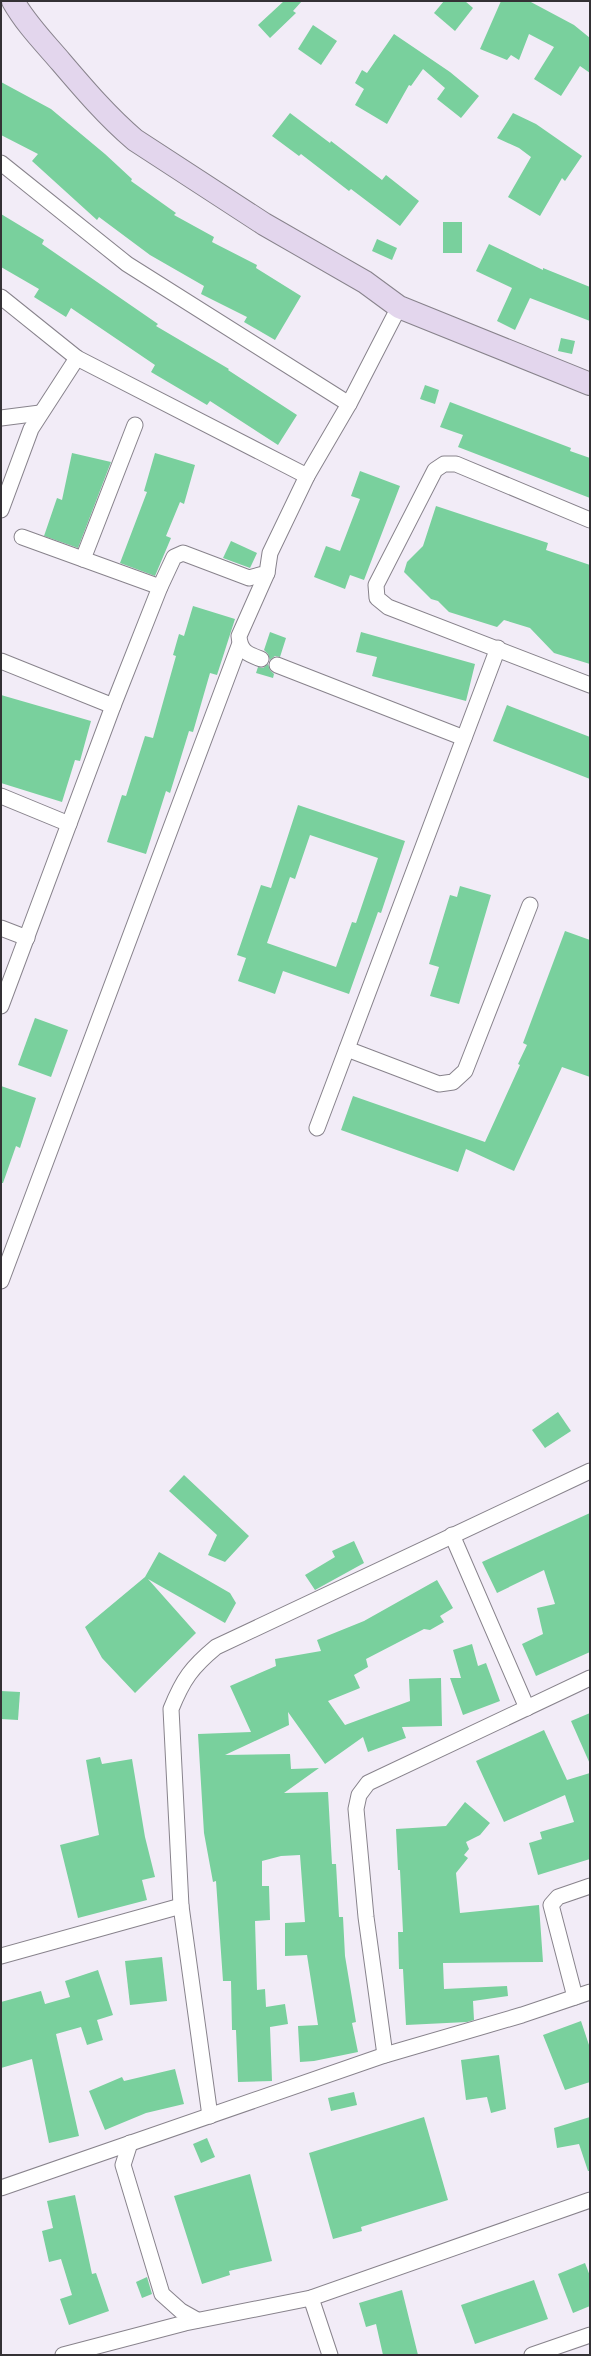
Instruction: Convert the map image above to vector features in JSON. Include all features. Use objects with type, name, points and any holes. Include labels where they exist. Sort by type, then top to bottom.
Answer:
[{"type":"street","points":[[13,1],[31,28],[95,101],[135,140],[264,224],[364,282],[399,307],[590,384]]},
{"type":"street","points":[[1,163],[127,264],[349,404]]},
{"type":"street","points":[[1,298],[77,358],[307,476]]},
{"type":"street","points":[[1,1282],[240,646],[239,636],[267,573],[270,553],[307,476],[349,404],[399,307]]},
{"type":"street","points":[[1,510],[23,446],[40,413],[77,358]]},
{"type":"street","points":[[1,418],[40,413]]},
{"type":"street","points":[[83,559],[135,425]]},
{"type":"street","points":[[590,520],[456,464],[444,464],[435,470],[376,585],[377,598],[388,607],[498,648],[590,685]]},
{"type":"street","points":[[22,537],[160,587]]},
{"type":"street","points":[[1,1006],[113,706],[160,587],[174,557],[184,553],[249,578],[267,573]]},
{"type":"street","points":[[240,646],[246,654],[261,659]]},
{"type":"street","points":[[317,1128],[498,648]]},
{"type":"street","points":[[1,661],[113,706]]},
{"type":"street","points":[[277,665],[464,738]]},
{"type":"street","points":[[1,796],[69,824]]},
{"type":"street","points":[[347,1049],[439,1084],[453,1082],[465,1071],[530,905]]},
{"type":"street","points":[[1,928],[27,938]]},
{"type":"street","points":[[210,2116],[181,1906],[171,1709],[182,1682],[200,1661],[216,1647],[590,1471]]},
{"type":"street","points":[[452,1535],[527,1708]]},
{"type":"street","points":[[385,2055],[366,1910],[356,1809],[359,1795],[368,1783],[590,1678]]},
{"type":"street","points":[[575,1997],[551,1905],[558,1897],[590,1886]]},
{"type":"street","points":[[1,1956],[181,1906]]},
{"type":"street","points":[[1,2188],[385,2055],[590,1992]]},
{"type":"street","points":[[130,2143],[123,2165],[162,2294],[181,2311],[197,2320]]},
{"type":"street","points":[[63,2355],[197,2320],[311,2298],[590,2200]]},
{"type":"street","points":[[311,2298],[330,2355]]},
{"type":"street","points":[[532,2355],[590,2335]]},
{"type":"building","points":[[284,1],[302,1],[293,11],[296,13],[270,38],[258,25]]},
{"type":"building","points":[[444,1],[465,1],[473,8],[455,31],[434,13]]},
{"type":"building","points":[[501,1],[529,1],[574,25],[590,38],[590,73],[580,66],[561,96],[534,79],[554,47],[529,34],[519,60],[511,55],[507,60],[480,49]]},
{"type":"building","points":[[313,25],[337,41],[321,65],[298,49]]},
{"type":"building","points":[[394,34],[450,72],[479,96],[461,118],[437,99],[445,88],[423,69],[411,86],[409,85],[387,124],[355,105],[364,89],[355,83],[362,70],[367,73]]},
{"type":"building","points":[[1,82],[51,109],[105,154],[132,179],[131,181],[176,213],[174,215],[214,237],[212,242],[257,265],[256,268],[301,296],[275,340],[244,322],[247,317],[201,294],[204,286],[150,255],[99,217],[97,220],[32,161],[38,154],[1,135]]},
{"type":"building","points":[[290,113],[330,143],[331,141],[382,180],[386,175],[419,201],[400,226],[351,189],[349,191],[301,154],[299,156],[272,136]]},
{"type":"building","points":[[513,113],[536,124],[582,156],[565,181],[562,178],[540,216],[508,197],[531,157],[519,148],[497,138]]},
{"type":"building","points":[[1,214],[44,240],[42,244],[158,324],[156,326],[229,369],[228,370],[297,415],[278,445],[210,401],[207,405],[151,372],[155,365],[71,308],[66,317],[34,297],[39,289],[1,267]]},
{"type":"building","points":[[443,222],[462,222],[462,253],[443,253]]},
{"type":"building","points":[[377,239],[397,248],[392,260],[372,251]]},
{"type":"building","points":[[489,244],[543,270],[543,268],[590,287],[590,321],[530,298],[515,330],[497,321],[512,288],[476,271]]},
{"type":"building","points":[[561,338],[575,341],[572,354],[558,351]]},
{"type":"building","points":[[425,385],[439,390],[435,404],[420,399]]},
{"type":"building","points":[[450,402],[571,448],[570,451],[590,458],[590,498],[458,447],[463,435],[440,427]]},
{"type":"building","points":[[72,453],[111,462],[78,548],[44,536],[57,498],[62,500]]},
{"type":"building","points":[[155,453],[195,465],[184,504],[180,502],[166,536],[171,538],[155,576],[120,563],[147,492],[144,491]]},
{"type":"building","points":[[360,471],[400,486],[364,580],[350,575],[345,589],[314,577],[326,546],[340,551],[360,499],[351,496]]},
{"type":"building","points":[[436,506],[548,543],[546,550],[590,565],[590,664],[554,653],[530,628],[504,620],[497,627],[449,612],[438,601],[431,599],[404,572],[407,562],[423,546]]},
{"type":"building","points":[[231,541],[257,553],[250,568],[223,558]]},
{"type":"building","points":[[193,606],[235,619],[217,675],[210,673],[193,732],[189,731],[170,793],[166,791],[146,854],[107,842],[122,795],[126,796],[145,736],[153,738],[176,656],[173,655],[179,634],[184,636]]},
{"type":"building","points":[[270,632],[286,638],[280,657],[275,656],[270,660],[268,654],[264,650]]},
{"type":"building","points":[[361,632],[475,664],[466,701],[372,676],[377,657],[356,652]]},
{"type":"building","points":[[268,664],[270,670],[274,674],[273,678],[256,673],[258,667],[263,668]]},
{"type":"building","points":[[1,695],[91,721],[80,761],[75,760],[62,802],[1,783]]},
{"type":"building","points":[[507,705],[590,737],[590,779],[493,741]]},
{"type":"building","points":[[298,805],[405,841],[381,913],[378,912],[349,994],[283,971],[275,994],[238,981],[246,958],[237,955],[261,885],[271,888]],"holes":[[[310,835],[378,858],[356,923],[352,922],[336,967],[267,943],[290,877],[295,879]]]},
{"type":"building","points":[[460,886],[491,895],[459,1004],[430,996],[439,967],[429,964],[450,895],[457,897]]},
{"type":"building","points":[[565,931],[590,940],[590,1077],[562,1067],[514,1171],[466,1149],[458,1172],[341,1130],[353,1096],[485,1142],[520,1065],[518,1064],[527,1045],[523,1043]]},
{"type":"building","points":[[35,1018],[68,1030],[51,1077],[18,1065]]},
{"type":"building","points":[[1,1086],[36,1098],[20,1148],[16,1146],[3,1183],[1,1183]]},
{"type":"building","points":[[558,1412],[571,1431],[545,1448],[532,1430]]},
{"type":"building","points":[[184,1475],[249,1536],[225,1562],[208,1555],[217,1535],[169,1491]]},
{"type":"building","points":[[590,1513],[590,1652],[536,1676],[522,1644],[543,1634],[537,1608],[555,1604],[544,1570],[497,1593],[482,1562]]},
{"type":"building","points":[[354,1541],[364,1563],[315,1590],[305,1575],[335,1557],[332,1551]]},
{"type":"building","points":[[159,1552],[230,1593],[236,1603],[225,1623],[148,1579],[196,1633],[135,1693],[102,1658],[85,1627],[145,1577]]},
{"type":"building","points":[[437,1580],[453,1608],[440,1616],[444,1622],[430,1630],[424,1629],[366,1659],[368,1667],[354,1675],[360,1688],[328,1701],[345,1725],[410,1701],[409,1679],[441,1678],[442,1726],[402,1727],[406,1738],[368,1752],[363,1737],[325,1764],[288,1712],[289,1725],[225,1755],[290,1754],[291,1769],[319,1768],[284,1793],[328,1792],[332,1864],[336,1864],[339,1917],[343,1917],[345,1956],[356,2022],[352,2023],[358,2052],[314,2061],[300,2062],[298,2026],[318,2025],[307,1955],[285,1956],[285,1923],[305,1922],[300,1855],[281,1856],[262,1861],[262,1886],[269,1886],[270,1920],[255,1921],[257,1990],[265,1989],[266,2007],[285,2004],[288,2024],[270,2027],[272,2081],[238,2082],[236,2030],[232,2030],[231,1981],[223,1981],[216,1881],[213,1882],[204,1833],[198,1734],[251,1732],[230,1686],[276,1666],[275,1659],[321,1651],[317,1640],[364,1621]]},
{"type":"building","points":[[472,1644],[478,1666],[486,1663],[500,1701],[463,1715],[450,1678],[461,1678],[453,1650]]},
{"type":"building","points":[[1,1691],[20,1692],[18,1720],[1,1719]]},
{"type":"building","points":[[590,1713],[590,1764],[571,1721]]},
{"type":"building","points":[[544,1730],[567,1780],[590,1773],[590,1859],[538,1875],[529,1843],[542,1839],[540,1832],[574,1822],[565,1795],[504,1822],[476,1761]]},
{"type":"building","points":[[100,1757],[102,1764],[132,1759],[145,1837],[155,1877],[142,1880],[147,1900],[78,1918],[60,1845],[99,1835],[86,1760]]},
{"type":"building","points":[[465,1802],[490,1823],[480,1835],[466,1842],[469,1849],[464,1855],[468,1858],[456,1873],[460,1913],[539,1905],[543,1962],[443,1963],[444,1989],[507,1986],[508,1996],[473,2001],[474,2020],[467,2022],[406,2025],[403,1969],[399,1969],[398,1932],[403,1932],[400,1870],[398,1870],[396,1829],[446,1826]]},
{"type":"building","points":[[162,1957],[167,2001],[130,2005],[125,1961]]},
{"type":"building","points":[[98,1970],[113,2015],[97,2020],[103,2040],[87,2045],[81,2027],[56,2034],[79,2136],[49,2143],[32,2059],[1,2068],[1,2002],[41,1991],[45,2004],[70,1997],[65,1981]]},
{"type":"building","points":[[581,2021],[590,2048],[590,2082],[565,2090],[543,2035]]},
{"type":"building","points":[[499,2055],[506,2109],[491,2113],[487,2097],[466,2100],[461,2060]]},
{"type":"building","points":[[175,2069],[184,2104],[146,2113],[105,2130],[89,2091],[122,2077],[124,2081]]},
{"type":"building","points":[[354,2092],[357,2105],[331,2111],[328,2098]]},
{"type":"building","points":[[424,2117],[448,2200],[361,2227],[362,2231],[333,2239],[309,2153]]},
{"type":"building","points":[[590,2117],[590,2171],[588,2171],[579,2144],[557,2148],[554,2128]]},
{"type":"building","points":[[207,2138],[215,2157],[201,2163],[193,2144]]},
{"type":"building","points":[[250,2174],[272,2261],[229,2271],[230,2275],[202,2284],[174,2196]]},
{"type":"building","points":[[75,2195],[92,2274],[96,2273],[109,2311],[69,2325],[60,2299],[72,2295],[61,2259],[49,2262],[42,2231],[53,2228],[47,2201]]},
{"type":"building","points":[[585,2263],[590,2276],[590,2306],[573,2313],[558,2274]]},
{"type":"building","points":[[147,2277],[152,2294],[142,2298],[136,2282]]},
{"type":"building","points":[[534,2280],[548,2319],[475,2344],[461,2305]]},
{"type":"building","points":[[402,2290],[418,2355],[383,2355],[376,2324],[366,2327],[359,2303]]}]
